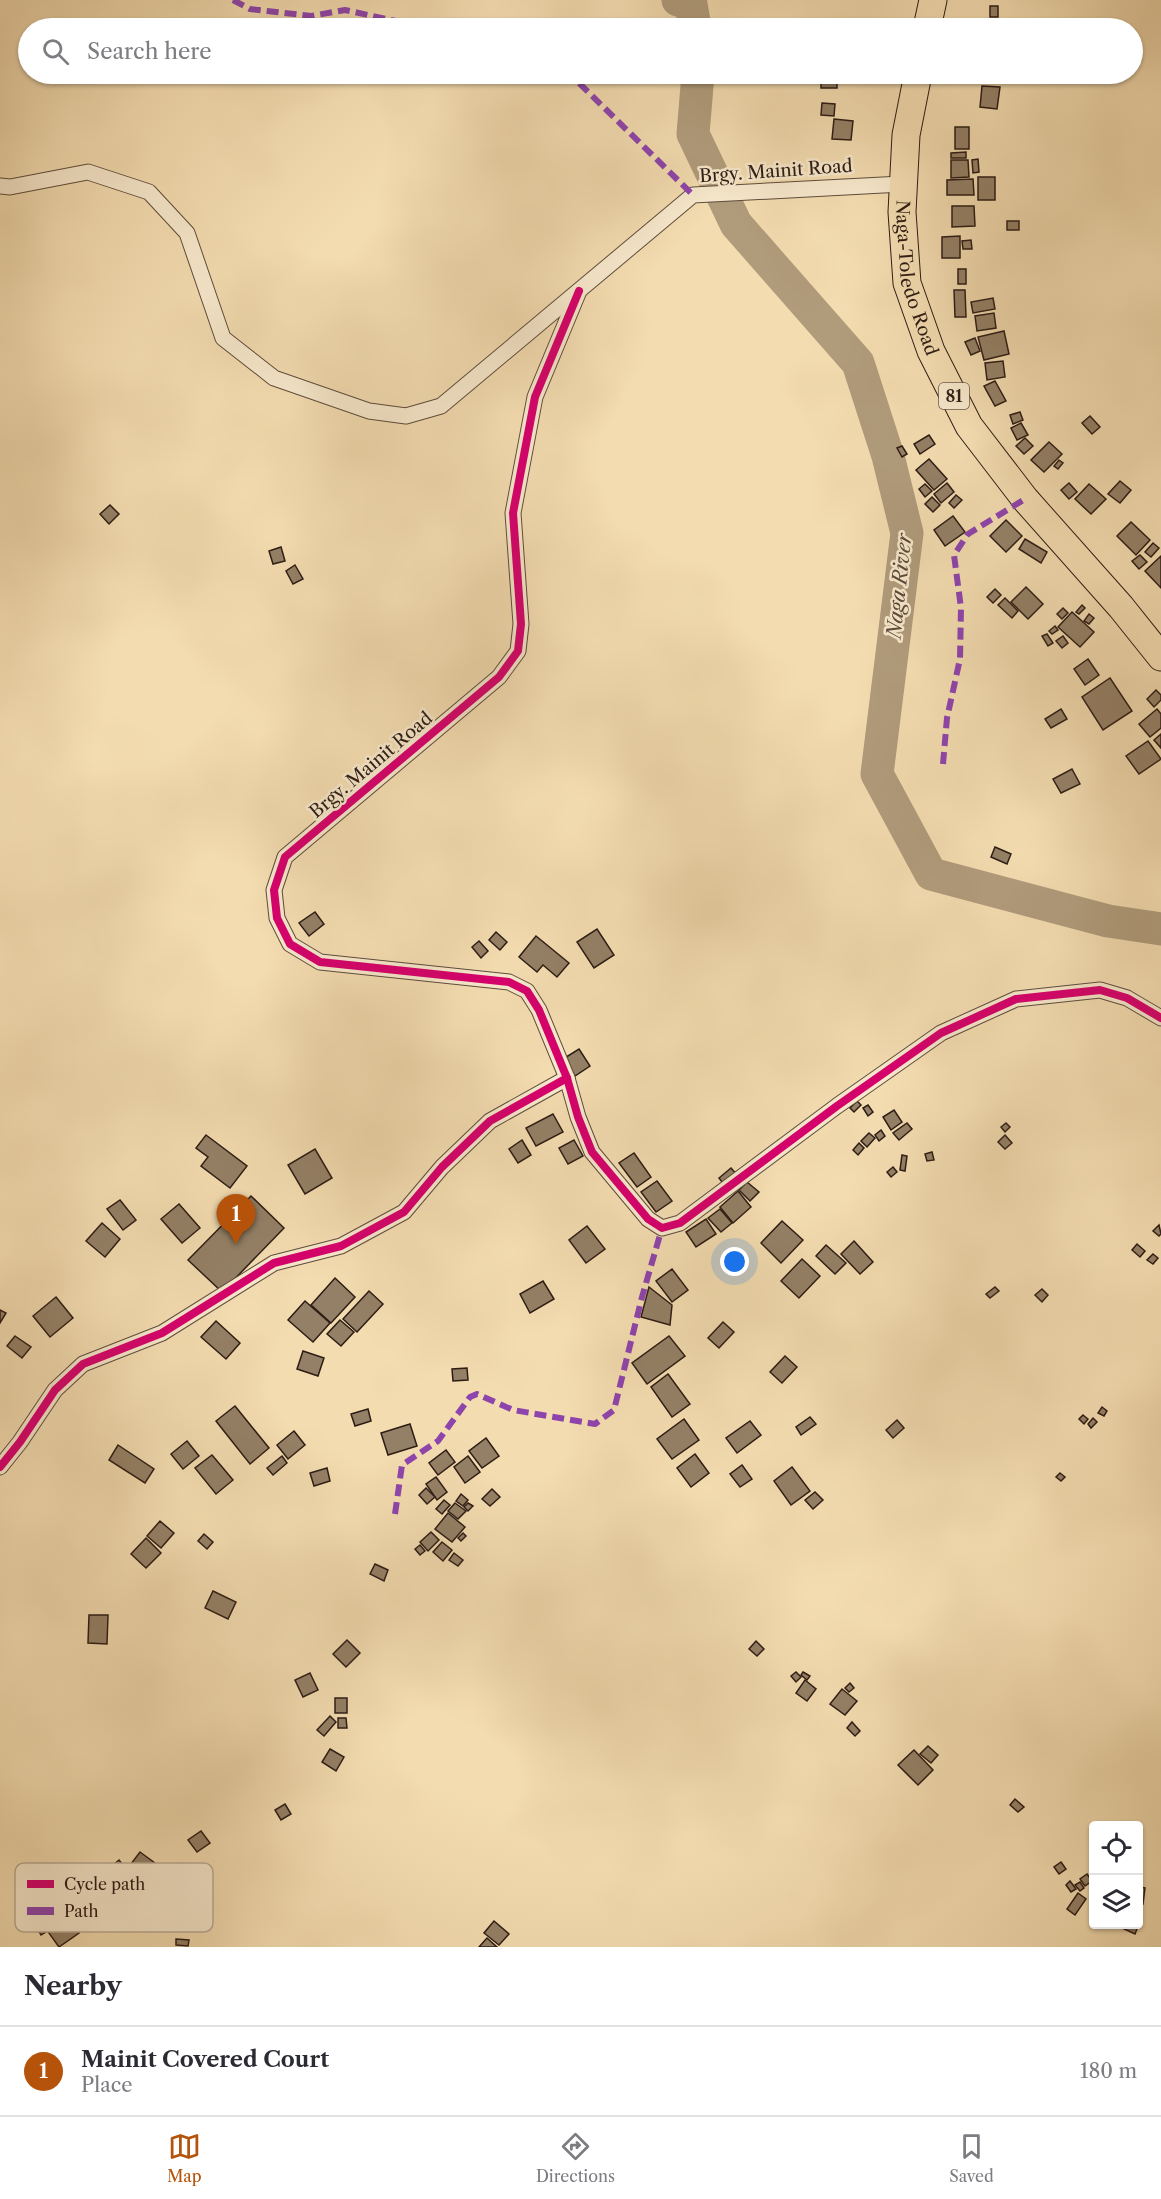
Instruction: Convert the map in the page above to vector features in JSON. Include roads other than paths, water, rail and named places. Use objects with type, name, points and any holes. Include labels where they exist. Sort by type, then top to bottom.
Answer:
[{"type":"highway","points":[[929,18],[933,0]]},
{"type":"highway","name":"Naga-Toledo Road","points":[[916,84],[906,135],[902,184],[907,283],[930,351],[969,426],[1025,499],[1121,607],[1161,657]]},
{"type":"street","name":"Brgy. Mainit Road","points":[[0,186],[10,187],[88,172],[149,192],[187,233],[223,338],[274,378],[369,411],[406,416],[441,406],[693,195],[902,184]]},
{"type":"street","name":"Brgy. Mainit Road","points":[[579,291],[535,397],[513,513],[521,624],[518,651],[499,677],[285,857],[274,890],[277,918],[290,944],[320,962],[509,982],[527,991],[539,1010],[567,1078],[578,1117],[592,1152],[648,1219],[662,1228],[680,1223],[837,1106],[941,1033],[1016,999],[1100,990],[1127,998],[1161,1018]]},
{"type":"street","points":[[0,1467],[55,1390],[83,1364],[162,1332],[274,1263],[341,1246],[404,1212],[442,1167],[490,1121],[567,1078]]},
{"type":"waterway","name":"Naga River","points":[[678,0],[691,4],[693,18]]},
{"type":"waterway","name":"Naga River","points":[[697,84],[693,134],[736,224],[858,363],[888,456],[907,533],[877,774],[931,874],[1108,921],[1161,929]]},
{"type":"place","name":"Mainit Covered Court","points":[[236,1244]]}]
